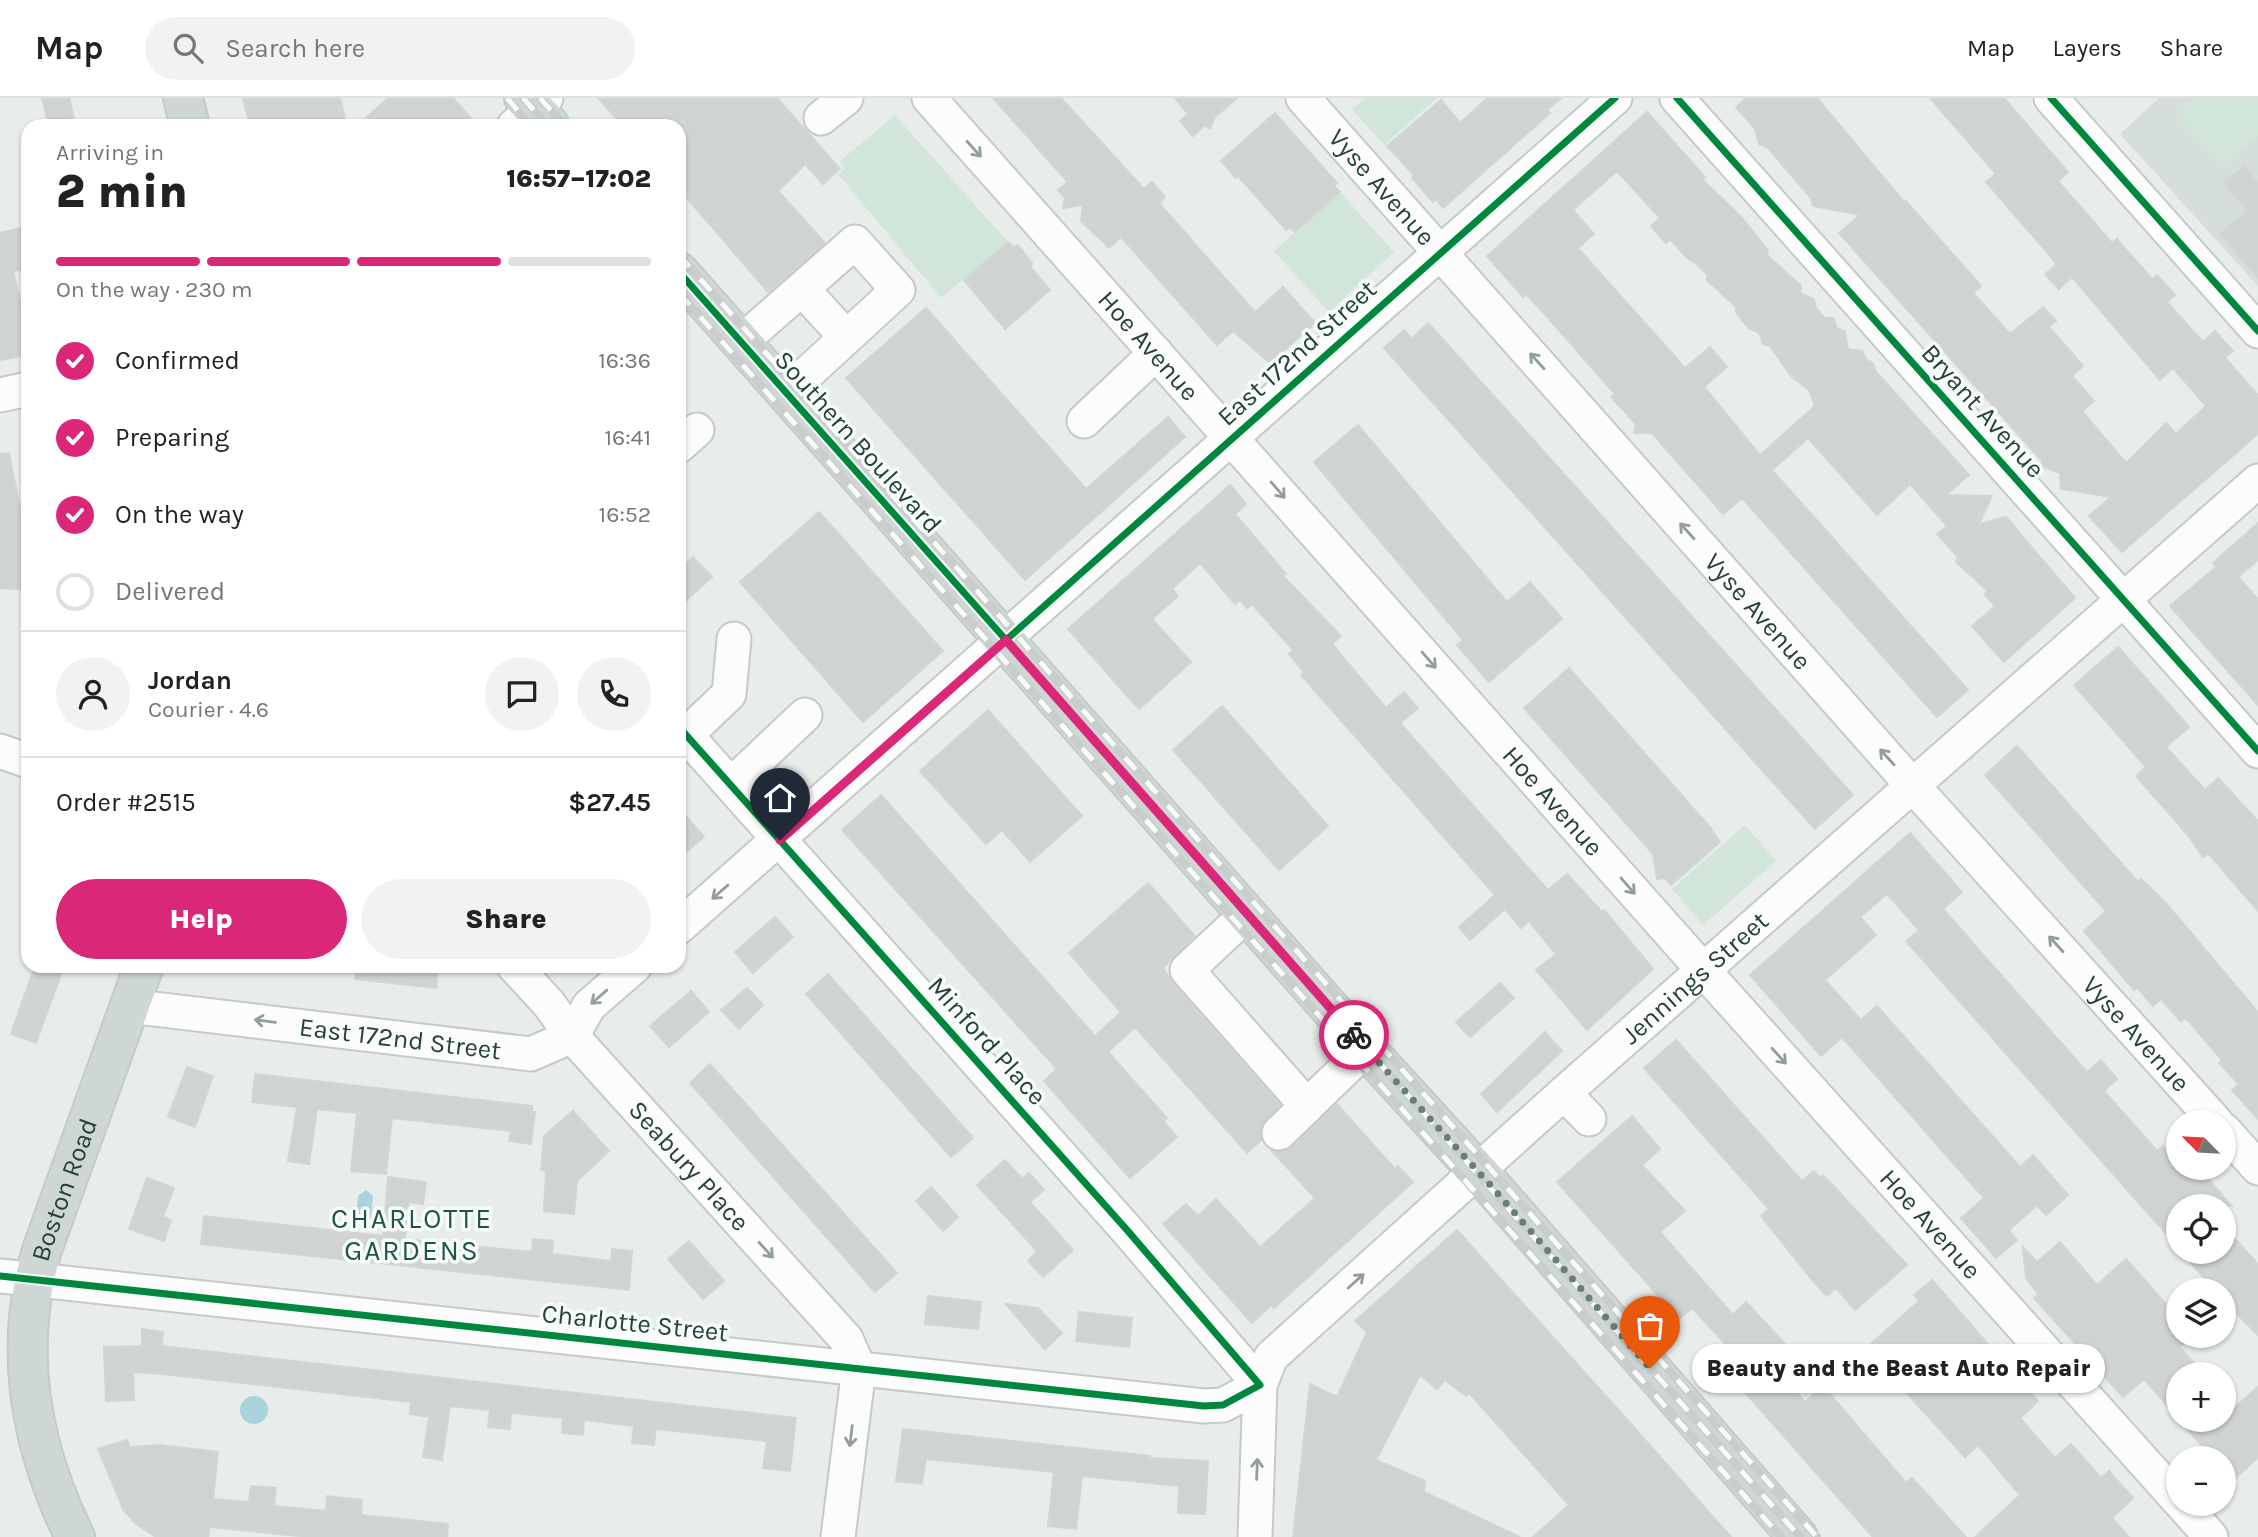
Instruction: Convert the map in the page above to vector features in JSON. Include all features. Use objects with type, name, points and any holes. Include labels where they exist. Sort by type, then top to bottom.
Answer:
[{"type":"main road","points":[[183,98],[188,119]]},
{"type":"main road","name":"Southern Boulevard","points":[[686,280],[1798,1537]]},
{"type":"main road","name":"Boston Road","points":[[75,1537],[43,1465],[31,1408],[17,1278],[141,973]]},
{"type":"street","name":"Hoe Avenue","points":[[929,98],[2166,1486]]},
{"type":"street","name":"Vyse Avenue","points":[[1303,98],[1912,785],[2206,1110]]},
{"type":"street","name":"East 172nd Street","points":[[686,922],[1615,98]]},
{"type":"street","name":"Bryant Avenue","points":[[1677,98],[2258,751]]},
{"type":"street","points":[[2051,98],[2258,331]]},
{"type":"street","points":[[741,342],[855,242],[864,251],[898,290],[786,393]]},
{"type":"street","points":[[802,289],[846,337]]},
{"type":"street","points":[[1084,421],[1156,353]]},
{"type":"street","points":[[0,395],[21,390]]},
{"type":"street","name":"Jennings Street","points":[[1255,1537],[1260,1385],[1271,1357],[1564,1093],[2258,481]]},
{"type":"street","points":[[686,729],[729,694],[734,639]]},
{"type":"street","points":[[731,786],[805,715]]},
{"type":"street","name":"Minford Place","points":[[686,734],[1127,1230],[1260,1385]]},
{"type":"street","points":[[0,751],[21,758]]},
{"type":"street","points":[[1248,913],[1187,970],[1307,1106]]},
{"type":"street","name":"Seabury Place","points":[[520,973],[549,1004],[572,1036],[846,1339],[859,1368]]},
{"type":"street","points":[[572,1036],[589,1006],[627,973]]},
{"type":"street","name":"East 172nd Street","points":[[129,1006],[531,1054],[572,1036]]},
{"type":"street","points":[[1279,1133],[1366,1049]]},
{"type":"street","points":[[1564,1093],[1589,1119]]},
{"type":"street","points":[[2236,1143],[2258,1168]]},
{"type":"street","name":"Charlotte Street","points":[[17,1278],[1204,1406],[1223,1405],[1260,1385]]},
{"type":"street","points":[[838,1537],[859,1368]]},
{"type":"street","name":"Hoe Avenue","points":[[2192,1516],[2211,1537]]},
{"type":"shaded area","points":[[2159,98],[2258,98],[2258,286],[2120,134]]},
{"type":"green space","points":[[1365,98],[1437,98],[1384,145],[1352,109]]},
{"type":"green space","points":[[2192,98],[2258,98],[2258,135],[2223,166],[2175,114]]},
{"type":"green space","points":[[895,115],[1008,242],[941,298],[838,174],[845,168],[840,161]]},
{"type":"green space","points":[[1340,192],[1394,252],[1329,312],[1274,251]]},
{"type":"green space","points":[[1745,825],[1776,861],[1703,925],[1672,889]]},
{"type":"water","points":[[366,1190],[373,1196],[371,1218],[363,1222],[356,1216],[358,1196]]},
{"type":"water","points":[[254,1396],[264,1400],[268,1410],[264,1420],[254,1424],[244,1420],[240,1410],[244,1400]]},
{"type":"building","points":[[42,98],[69,98],[74,119],[47,119]]},
{"type":"building","points":[[243,98],[340,98],[345,119],[248,119]]},
{"type":"building","points":[[388,98],[453,98],[472,119],[365,119]]},
{"type":"building","points":[[598,98],[777,98],[840,169],[823,184],[805,164],[778,191],[825,243],[768,292],[686,197],[686,119],[617,119]]},
{"type":"building","points":[[993,98],[1061,98],[1144,189],[1152,182],[1165,197],[1159,203],[1255,312],[1283,287],[1315,323],[1270,363],[1233,331],[1217,345],[1121,237],[1109,248],[1081,221],[1083,205],[1063,208],[1065,198],[1058,190],[1068,182]]},
{"type":"building","points":[[1175,98],[1237,98],[1215,117],[1210,129],[1205,125],[1193,136],[1180,121],[1188,114]]},
{"type":"building","points":[[1487,98],[1561,98],[1547,110],[1550,113],[1443,208],[1436,199],[1433,202],[1412,178],[1414,175],[1387,146],[1441,100],[1460,123]]},
{"type":"building","points":[[1746,98],[1817,98],[1905,203],[1906,201],[1981,286],[1973,293],[2010,334],[2043,307],[2056,321],[2049,327],[2083,366],[2072,376],[2094,401],[2082,411],[2126,463],[2166,423],[2176,434],[2206,406],[2173,368],[2160,380],[2072,277],[2059,289],[2045,274],[2057,264],[1986,182],[1996,174],[1930,98],[2004,98],[2068,172],[2058,181],[2112,243],[2117,239],[2152,279],[2157,275],[2175,295],[2167,302],[2203,342],[2215,331],[2233,351],[2225,358],[2258,395],[2258,434],[2122,552],[2089,516],[2111,497],[2061,489],[2060,473],[2043,467],[2042,461],[1839,233],[1860,215],[1813,206],[1810,197],[1768,148],[1759,144],[1755,129],[1736,107]]},
{"type":"building","points":[[1647,112],[1705,177],[1702,179],[1742,218],[1768,250],[1767,255],[1801,286],[1800,293],[1814,299],[1816,308],[1825,318],[1833,318],[1837,328],[1845,332],[1848,349],[1862,351],[1867,360],[1873,363],[1876,372],[1969,475],[1946,495],[1992,496],[1979,524],[2006,517],[2075,598],[2004,662],[1972,626],[1995,606],[1985,595],[1987,590],[1956,562],[1958,557],[1937,534],[1947,526],[1910,484],[1877,515],[1808,438],[1772,470],[1968,690],[1937,717],[1742,498],[1723,514],[1652,433],[1634,433],[1636,424],[1611,397],[1615,394],[1542,311],[1526,294],[1523,297],[1487,256]],"holes":[[[1617,171],[1660,218],[1651,226],[1666,243],[1670,239],[1688,259],[1696,263],[1707,275],[1707,280],[1736,307],[1736,312],[1748,328],[1759,333],[1763,344],[1770,346],[1791,376],[1809,390],[1815,406],[1760,455],[1704,387],[1727,367],[1710,347],[1685,368],[1578,248],[1594,234],[1573,210]]]},
{"type":"building","points":[[1275,113],[1337,183],[1334,186],[1340,192],[1295,232],[1290,227],[1286,230],[1221,161]]},
{"type":"building","points":[[2244,166],[2258,183],[2258,277],[2220,234],[2248,210],[2224,183]]},
{"type":"building","points":[[21,228],[21,270],[13,271],[21,305],[21,356],[0,360],[0,233]]},
{"type":"building","points":[[1008,242],[1013,247],[1018,245],[1032,263],[1031,268],[1050,290],[1005,329],[964,280]]},
{"type":"building","points":[[926,308],[1086,489],[1168,417],[1185,437],[1025,580],[846,378]]},
{"type":"building","points":[[1428,323],[1853,795],[1815,829],[1384,348],[1404,330],[1412,339]]},
{"type":"building","points":[[1358,425],[1507,602],[1530,582],[1562,619],[1489,682],[1457,645],[1463,640],[1314,462]]},
{"type":"building","points":[[9,453],[21,514],[21,590],[0,588],[0,454]]},
{"type":"building","points":[[1230,485],[1246,504],[1235,514],[1286,574],[1283,576],[1341,636],[1332,644],[1386,708],[1404,692],[1418,708],[1400,723],[1548,890],[1567,874],[1602,912],[1604,910],[1653,969],[1587,1030],[1536,970],[1556,954],[1529,921],[1521,928],[1505,909],[1470,940],[1459,927],[1495,895],[1301,675],[1304,672],[1289,654],[1293,650],[1252,604],[1247,608],[1240,600],[1235,604],[1200,563],[1172,589],[1178,596],[1152,619],[1191,662],[1139,709],[1068,629]]},
{"type":"building","points":[[819,512],[943,651],[863,722],[740,582]]},
{"type":"building","points":[[2258,523],[2258,560],[2238,577],[2258,599],[2258,705],[2170,606],[2216,567],[2213,563]]},
{"type":"building","points":[[693,557],[712,577],[686,601],[686,564]]},
{"type":"building","points":[[2118,647],[2189,727],[2166,747],[2205,790],[2218,778],[2258,821],[2258,911],[2208,853],[2203,857],[2187,834],[2136,776],[2146,767],[2074,685]]},
{"type":"building","points":[[1569,668],[1710,827],[1720,842],[1671,885],[1665,878],[1657,879],[1653,854],[1524,708]]},
{"type":"building","points":[[1222,706],[1328,826],[1279,870],[1173,750]]},
{"type":"building","points":[[988,710],[1082,816],[1030,862],[1002,830],[986,844],[920,771]]},
{"type":"building","points":[[2017,746],[2138,882],[2141,879],[2165,902],[2258,1012],[2258,1119],[2232,1090],[2239,1084],[2219,1063],[2222,1060],[2186,1018],[2181,1022],[2161,999],[2153,1006],[2137,987],[2134,990],[2084,931],[2106,911],[1985,775]]},
{"type":"building","points":[[881,795],[1095,1036],[1121,1012],[1069,953],[1148,883],[1195,936],[1163,968],[1173,983],[1280,1105],[1261,1127],[1261,1140],[1247,1153],[1135,1027],[1108,1052],[1167,1118],[1163,1121],[1177,1137],[1130,1178],[1044,1081],[1057,1069],[842,830]]},
{"type":"building","points":[[686,816],[704,837],[686,852]]},
{"type":"building","points":[[1910,833],[1962,892],[1943,909],[2087,1072],[2101,1060],[2117,1079],[2104,1091],[2157,1151],[2163,1146],[2166,1150],[2166,1180],[2209,1180],[2221,1194],[2166,1194],[2166,1233],[1906,941],[1919,930],[1887,894],[1860,917],[1876,935],[1825,980],[1861,1020],[1877,1006],[2020,1167],[2033,1155],[2068,1195],[2046,1215],[2037,1205],[2009,1230],[2017,1240],[1996,1258],[1961,1218],[1984,1198],[1842,1037],[1821,1056],[1750,975]]},
{"type":"building","points":[[775,917],[793,937],[753,973],[735,952]]},
{"type":"building","points":[[33,973],[61,973],[36,1043],[11,1034]]},
{"type":"building","points":[[355,973],[437,973],[436,988],[355,979]]},
{"type":"building","points":[[828,974],[973,1138],[951,1157],[806,994]]},
{"type":"building","points":[[1500,983],[1514,998],[1470,1037],[1456,1022]]},
{"type":"building","points":[[747,988],[763,1005],[739,1029],[721,1010]]},
{"type":"building","points":[[691,991],[709,1012],[669,1047],[650,1026]]},
{"type":"building","points":[[1545,1032],[1562,1051],[1497,1112],[1481,1094]]},
{"type":"building","points":[[1676,1040],[1802,1181],[1814,1171],[1820,1178],[1823,1175],[1907,1265],[1855,1310],[1836,1288],[1827,1296],[1812,1280],[1761,1216],[1769,1209],[1644,1068]]},
{"type":"building","points":[[710,1064],[897,1273],[875,1292],[690,1083]]},
{"type":"building","points":[[187,1067],[213,1076],[195,1127],[168,1117]]},
{"type":"building","points":[[255,1074],[532,1106],[532,1112],[535,1112],[531,1144],[509,1141],[511,1131],[392,1118],[386,1174],[351,1171],[357,1113],[317,1109],[309,1164],[288,1161],[297,1107],[252,1102]]},
{"type":"building","points":[[1337,1104],[1395,1169],[1398,1166],[1413,1182],[1274,1308],[1271,1305],[1252,1323],[1163,1224],[1186,1204],[1198,1216],[1216,1199],[1260,1247],[1315,1198],[1272,1151],[1283,1152],[1292,1147]]},
{"type":"building","points":[[573,1111],[609,1151],[577,1181],[574,1214],[544,1211],[546,1171],[541,1170],[544,1136]]},
{"type":"building","points":[[1632,1116],[1660,1149],[1642,1165],[1685,1211],[1660,1232],[1733,1315],[1746,1302],[1800,1360],[1782,1375],[1805,1402],[1823,1386],[1906,1483],[1912,1478],[1966,1537],[1873,1537],[1719,1363],[1732,1351],[1692,1308],[1679,1319],[1557,1182]]},
{"type":"building","points":[[1005,1160],[1022,1179],[1029,1173],[1044,1190],[1030,1202],[1073,1250],[1043,1277],[1028,1261],[1037,1251],[977,1185]]},
{"type":"building","points":[[388,1177],[426,1182],[423,1204],[409,1202],[405,1239],[532,1252],[533,1239],[553,1241],[552,1254],[611,1261],[612,1249],[632,1251],[629,1290],[201,1244],[204,1216],[383,1236]]},
{"type":"building","points":[[147,1178],[174,1188],[163,1217],[171,1220],[164,1241],[129,1229]]},
{"type":"building","points":[[931,1187],[958,1217],[943,1231],[916,1201]]},
{"type":"building","points":[[1457,1230],[1731,1537],[1533,1537],[1569,1505],[1469,1393],[1466,1396],[1445,1380],[1437,1389],[1420,1375],[1376,1460],[1425,1481],[1424,1492],[1520,1537],[1293,1537],[1310,1384],[1337,1397],[1367,1332],[1355,1321]]},
{"type":"building","points":[[2236,1240],[2258,1264],[2258,1335],[2236,1313],[2236,1278],[2204,1278],[2192,1264],[2236,1264]]},
{"type":"building","points":[[689,1241],[724,1281],[703,1299],[668,1259]]},
{"type":"building","points":[[2060,1242],[2097,1285],[2126,1259],[2166,1304],[2166,1348],[2181,1348],[2193,1362],[2166,1362],[2166,1404],[2144,1379],[2123,1397],[2034,1298],[2038,1294],[2026,1278],[2023,1247],[2037,1262]]},
{"type":"building","points":[[1932,1280],[2038,1401],[2020,1418],[2055,1458],[2071,1444],[2101,1478],[2109,1471],[2133,1498],[2112,1518],[2129,1537],[1975,1537],[2020,1495],[1978,1445],[1965,1457],[1866,1348],[1919,1301],[1914,1295]]},
{"type":"building","points":[[928,1296],[981,1302],[978,1329],[925,1324]]},
{"type":"building","points":[[1006,1304],[1038,1308],[1062,1333],[1045,1350]]},
{"type":"building","points":[[1079,1312],[1132,1318],[1129,1347],[1076,1341]]},
{"type":"building","points":[[142,1329],[163,1332],[162,1346],[796,1418],[790,1471],[763,1468],[767,1441],[656,1429],[654,1445],[632,1443],[634,1426],[584,1420],[583,1435],[562,1433],[563,1418],[511,1413],[510,1429],[488,1427],[490,1410],[450,1406],[442,1460],[423,1457],[429,1417],[410,1414],[411,1402],[162,1374],[133,1372],[134,1400],[106,1401],[104,1347],[142,1346]]},
{"type":"building","points":[[2258,1387],[2258,1458],[2236,1477],[2236,1446],[2202,1446],[2190,1432],[2236,1432],[2236,1406]]},
{"type":"building","points":[[903,1429],[1150,1458],[1208,1461],[1205,1514],[1178,1513],[1179,1486],[1082,1476],[1076,1529],[1048,1526],[1054,1472],[926,1459],[922,1484],[896,1481]]},
{"type":"building","points":[[127,1440],[130,1447],[159,1445],[218,1452],[213,1499],[249,1502],[251,1486],[276,1488],[274,1506],[326,1511],[327,1496],[362,1500],[361,1515],[448,1524],[447,1537],[308,1537],[210,1527],[208,1537],[156,1537],[136,1524],[124,1511],[98,1449]]},
{"type":"railway","points":[[507,98],[525,119]]},
{"type":"railway","points":[[523,98],[542,119]]},
{"type":"railway","points":[[540,98],[559,119]]},
{"type":"railway","points":[[686,263],[1817,1537]]},
{"type":"railway","points":[[686,282],[1800,1537]]},
{"type":"railway","points":[[686,301],[1781,1537]]},
{"type":"cycle path","points":[[686,280],[1006,640],[1615,98]]},
{"type":"cycle path","points":[[1677,98],[2258,751]]},
{"type":"cycle path","points":[[2051,98],[2258,331]]},
{"type":"cycle path","points":[[0,1276],[1204,1406],[1223,1405],[1260,1385],[1127,1230],[686,735]]},
{"type":"way so far","points":[[1354,1035],[1493,1188],[1650,1368]]},
{"type":"place","name":"Beauty and the Beast Auto Repair","points":[[1650,1368]]},
{"type":"district","name":"CHARLOTTE GARDENS","points":[[412,1234]]},
{"type":"route","points":[[780,840],[1006,640],[1354,1035]]}]
